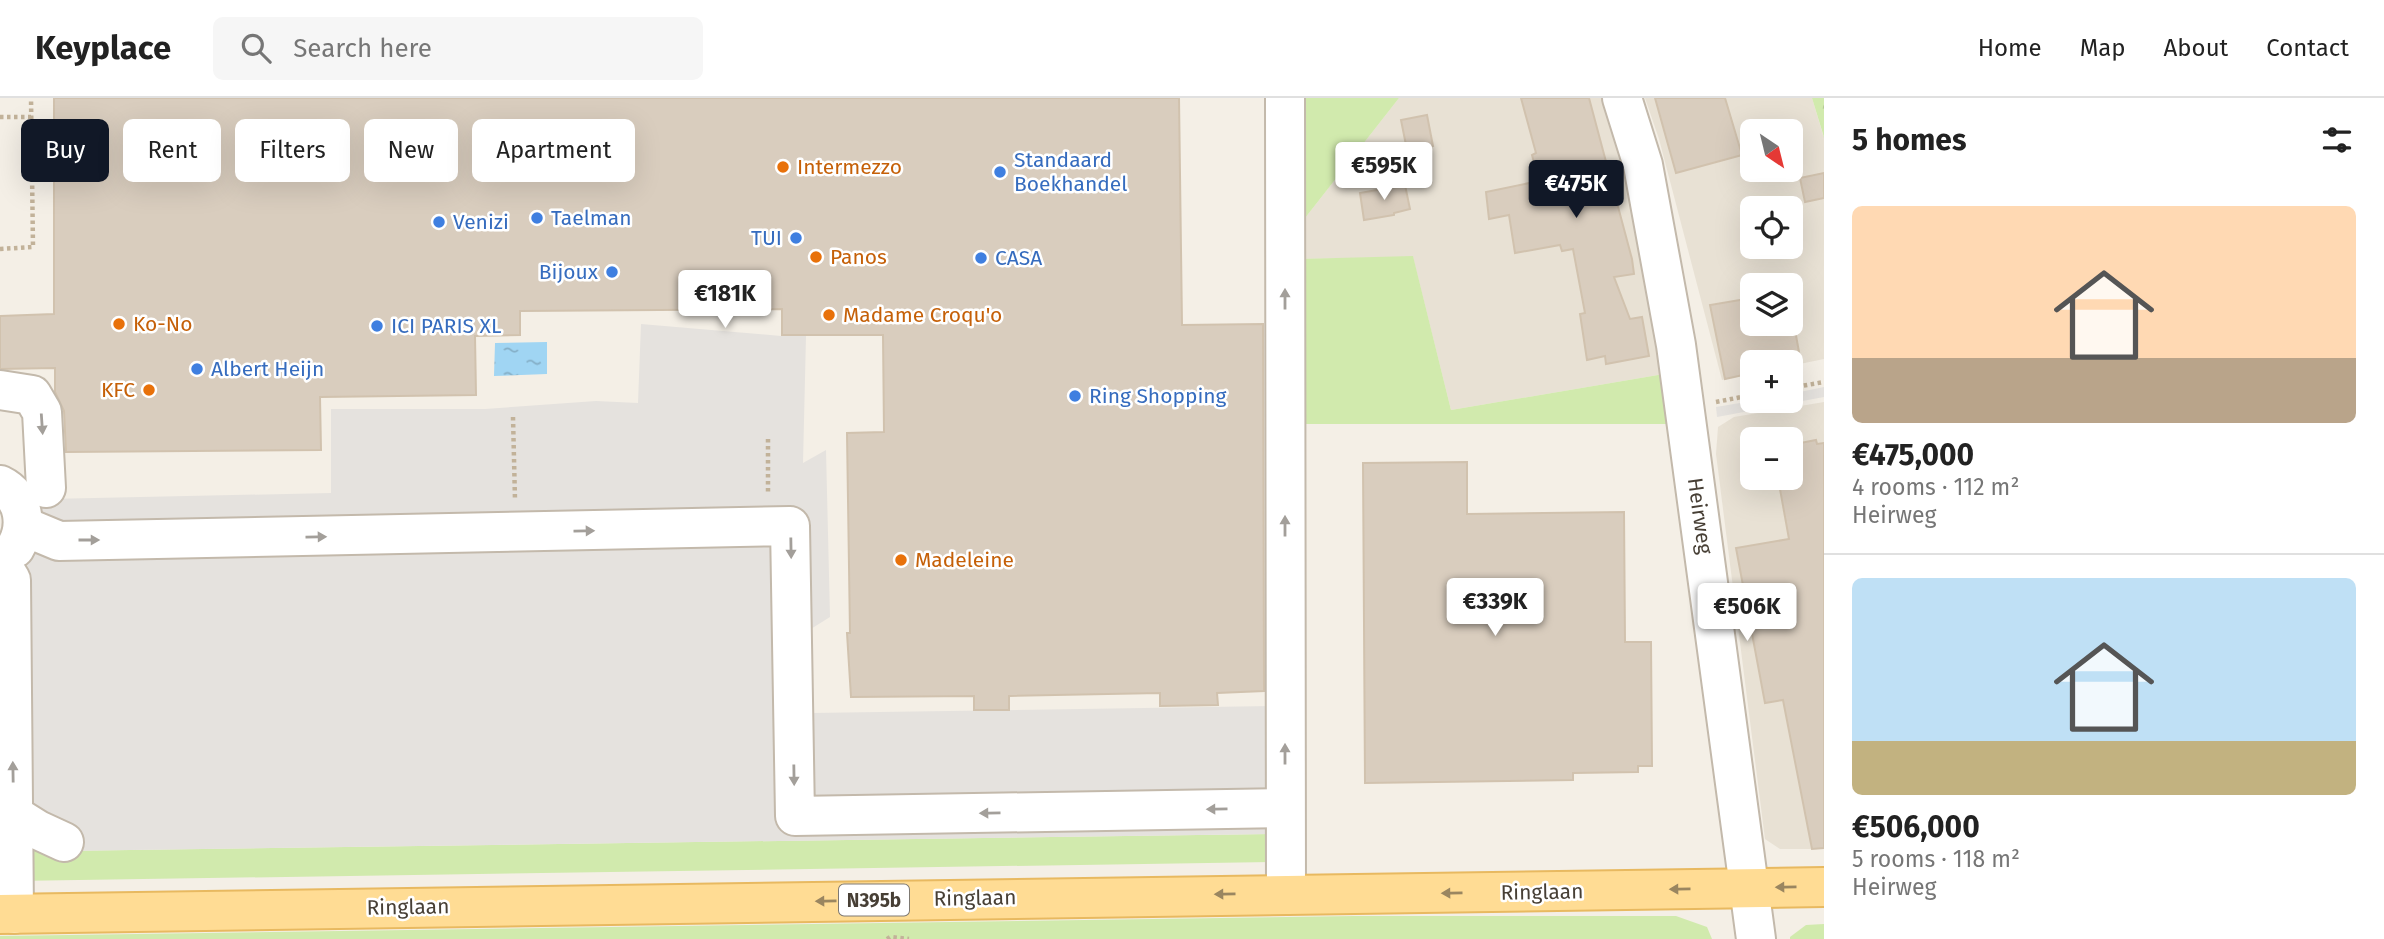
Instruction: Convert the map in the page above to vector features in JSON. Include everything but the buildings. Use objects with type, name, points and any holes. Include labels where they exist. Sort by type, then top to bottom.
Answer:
[{"type":"main road","name":"Ringlaan","points":[[7,914],[1201,894],[1824,887]]},
{"type":"street","points":[[1285,98],[1286,895]]},
{"type":"street","name":"Heirweg","points":[[1622,98],[1643,165],[1676,345],[1756,939]]},
{"type":"street","points":[[0,390],[32,395],[42,412],[27,487],[16,498],[22,511],[20,540],[4,568],[14,815],[7,914]]},
{"type":"street","points":[[0,459],[20,473],[27,487]]},
{"type":"street","points":[[23,526],[60,541],[790,526],[795,816],[1285,808]]},
{"type":"street","points":[[14,815],[64,842]]},
{"type":"path","points":[[0,248],[33,247],[31,98]]},
{"type":"path","points":[[0,117],[31,117]]},
{"type":"path","points":[[1803,386],[1824,382]]},
{"type":"path","points":[[513,417],[516,531]]},
{"type":"path","points":[[887,939],[909,939]]},
{"type":"shaded area","points":[[1399,98],[1604,98],[1639,219],[1664,374],[1451,410],[1413,257],[1297,259],[1298,227]]},
{"type":"shaded area","points":[[1645,98],[1812,98],[1824,138],[1824,359],[1803,363],[1803,350],[1740,350],[1740,376],[1722,380],[1659,139]]},
{"type":"shaded area","points":[[641,324],[806,336],[803,463],[826,450],[830,617],[806,632],[811,713],[1275,706],[1271,834],[59,851],[25,837],[0,574],[36,507],[48,499],[331,493],[331,409],[485,409],[596,401],[638,403]]},
{"type":"shaded area","points":[[1824,387],[1824,397],[1803,401],[1803,391]]},
{"type":"shaded area","points":[[1824,402],[1824,849],[1780,849],[1765,839],[1716,454],[1718,427],[1734,417],[1758,413],[1803,413],[1803,406]]},
{"type":"shaded area","points":[[1740,403],[1740,413],[1717,417],[1716,407]]},
{"type":"green space","points":[[1300,98],[1399,98],[1298,227]]},
{"type":"green space","points":[[1812,98],[1824,98],[1824,138],[1823,134]]},
{"type":"green space","points":[[1413,256],[1451,410],[1664,374],[1674,424],[1304,424],[1297,259]]},
{"type":"green space","points":[[1271,834],[1273,862],[14,881],[25,837],[59,851]]},
{"type":"green space","points":[[1354,916],[1676,916],[1707,927],[1712,939],[0,939],[0,936]]},
{"type":"green space","points":[[1824,924],[1824,939],[1790,939],[1806,925]]},
{"type":"water","points":[[547,342],[547,374],[494,376],[495,343]]},
{"type":"place","name":"Intermezzo","points":[[783,167]]},
{"type":"place","name":"Standaard Boekhandel","points":[[1000,172]]},
{"type":"place","name":"Taelman","points":[[537,218]]},
{"type":"place","name":"Venizi","points":[[439,222]]},
{"type":"place","name":"TUI","points":[[796,238]]},
{"type":"place","name":"Panos","points":[[816,257]]},
{"type":"place","name":"CASA","points":[[981,258]]},
{"type":"place","name":"Bijoux","points":[[612,272]]},
{"type":"place","name":"Madame Croqu'o","points":[[829,315]]},
{"type":"place","name":"Ko-No","points":[[119,324]]},
{"type":"place","name":"ICI PARIS XL","points":[[377,326]]},
{"type":"place","name":"Albert Heijn","points":[[197,369]]},
{"type":"place","name":"KFC","points":[[149,390]]},
{"type":"place","name":"Ring Shopping","points":[[1075,396]]},
{"type":"place","name":"Madeleine","points":[[901,560]]}]
